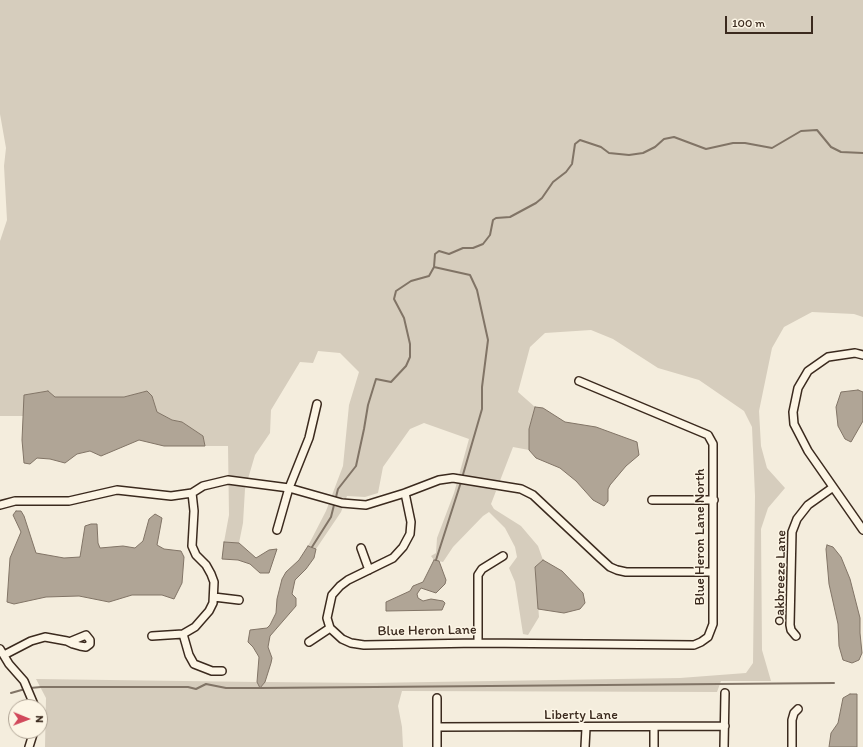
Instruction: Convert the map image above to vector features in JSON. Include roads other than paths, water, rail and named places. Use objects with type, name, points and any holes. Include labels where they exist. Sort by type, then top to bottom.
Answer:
[{"type":"street","points":[[863,355],[855,353],[840,354],[828,357],[817,364],[808,371],[798,388],[794,399],[794,424],[800,438],[832,488],[863,530]]},
{"type":"street","name":"Blue Heron Lane North","points":[[579,381],[708,435],[714,444],[713,624],[711,631],[705,639]]},
{"type":"street","points":[[277,530],[289,488],[309,438],[317,404]]},
{"type":"street","points":[[0,505],[15,501],[69,501],[117,490],[171,496],[192,493],[203,486],[228,480],[289,488],[342,503],[366,505],[405,493],[439,480],[453,478],[521,489],[533,495],[599,558],[617,570],[626,572],[713,572]]},
{"type":"street","name":"Oakbreeze Lane","points":[[796,636],[791,630],[790,625],[792,532],[797,519],[808,505],[832,488]]},
{"type":"street","points":[[152,636],[183,634],[195,627],[209,611],[214,597],[211,574],[206,565],[196,555],[192,546],[194,511],[192,493]]},
{"type":"street","points":[[309,642],[330,628],[327,618],[332,595],[340,586],[348,580],[393,558],[403,547],[410,534],[411,522],[405,493]]},
{"type":"street","points":[[652,500],[714,500]]},
{"type":"street","points":[[361,548],[369,570]]},
{"type":"street","points":[[478,643],[478,575],[482,569],[504,556]]},
{"type":"street","points":[[214,597],[240,600]]},
{"type":"street","name":"Blue Heron Lane","points":[[330,628],[342,639],[351,643],[364,645],[478,643],[694,645],[705,639]]},
{"type":"street","points":[[183,634],[189,655],[194,664],[212,671],[222,671]]},
{"type":"street","points":[[31,699],[24,681],[2,652],[45,637],[70,642]]},
{"type":"street","points":[[724,747],[725,693]]},
{"type":"street","points":[[437,698],[437,747]]},
{"type":"street","points":[[792,747],[792,720],[794,713],[798,709]]},
{"type":"street","name":"Liberty Lane","points":[[437,727],[586,728],[724,726]]},
{"type":"street","points":[[654,727],[654,747]]},
{"type":"street","points":[[585,747],[586,728]]},
{"type":"waterway","points":[[312,547],[331,517],[338,489],[356,466],[368,405],[376,379],[391,382],[406,366],[410,357],[410,344],[404,318],[394,299],[396,291],[411,281],[429,276],[434,267],[435,254],[439,251],[449,254],[463,248],[473,248],[483,244],[490,235],[493,220],[496,218],[510,217],[536,203],[542,198],[553,182],[566,172],[572,164],[575,144],[580,140],[601,147],[609,153],[629,155],[643,153],[655,147],[664,139],[674,137],[706,149],[733,143],[745,143],[772,148],[801,131],[817,130],[831,147],[841,152],[863,153]]},
{"type":"waterway","points":[[434,267],[470,275],[477,290],[488,340],[482,387],[482,409],[462,478]]},
{"type":"waterway","points":[[436,560],[461,482]]},
{"type":"waterway","points":[[30,688],[188,687],[196,689],[206,684],[226,688],[260,688],[834,683]]},
{"type":"waterway","points":[[11,693],[25,689]]}]
